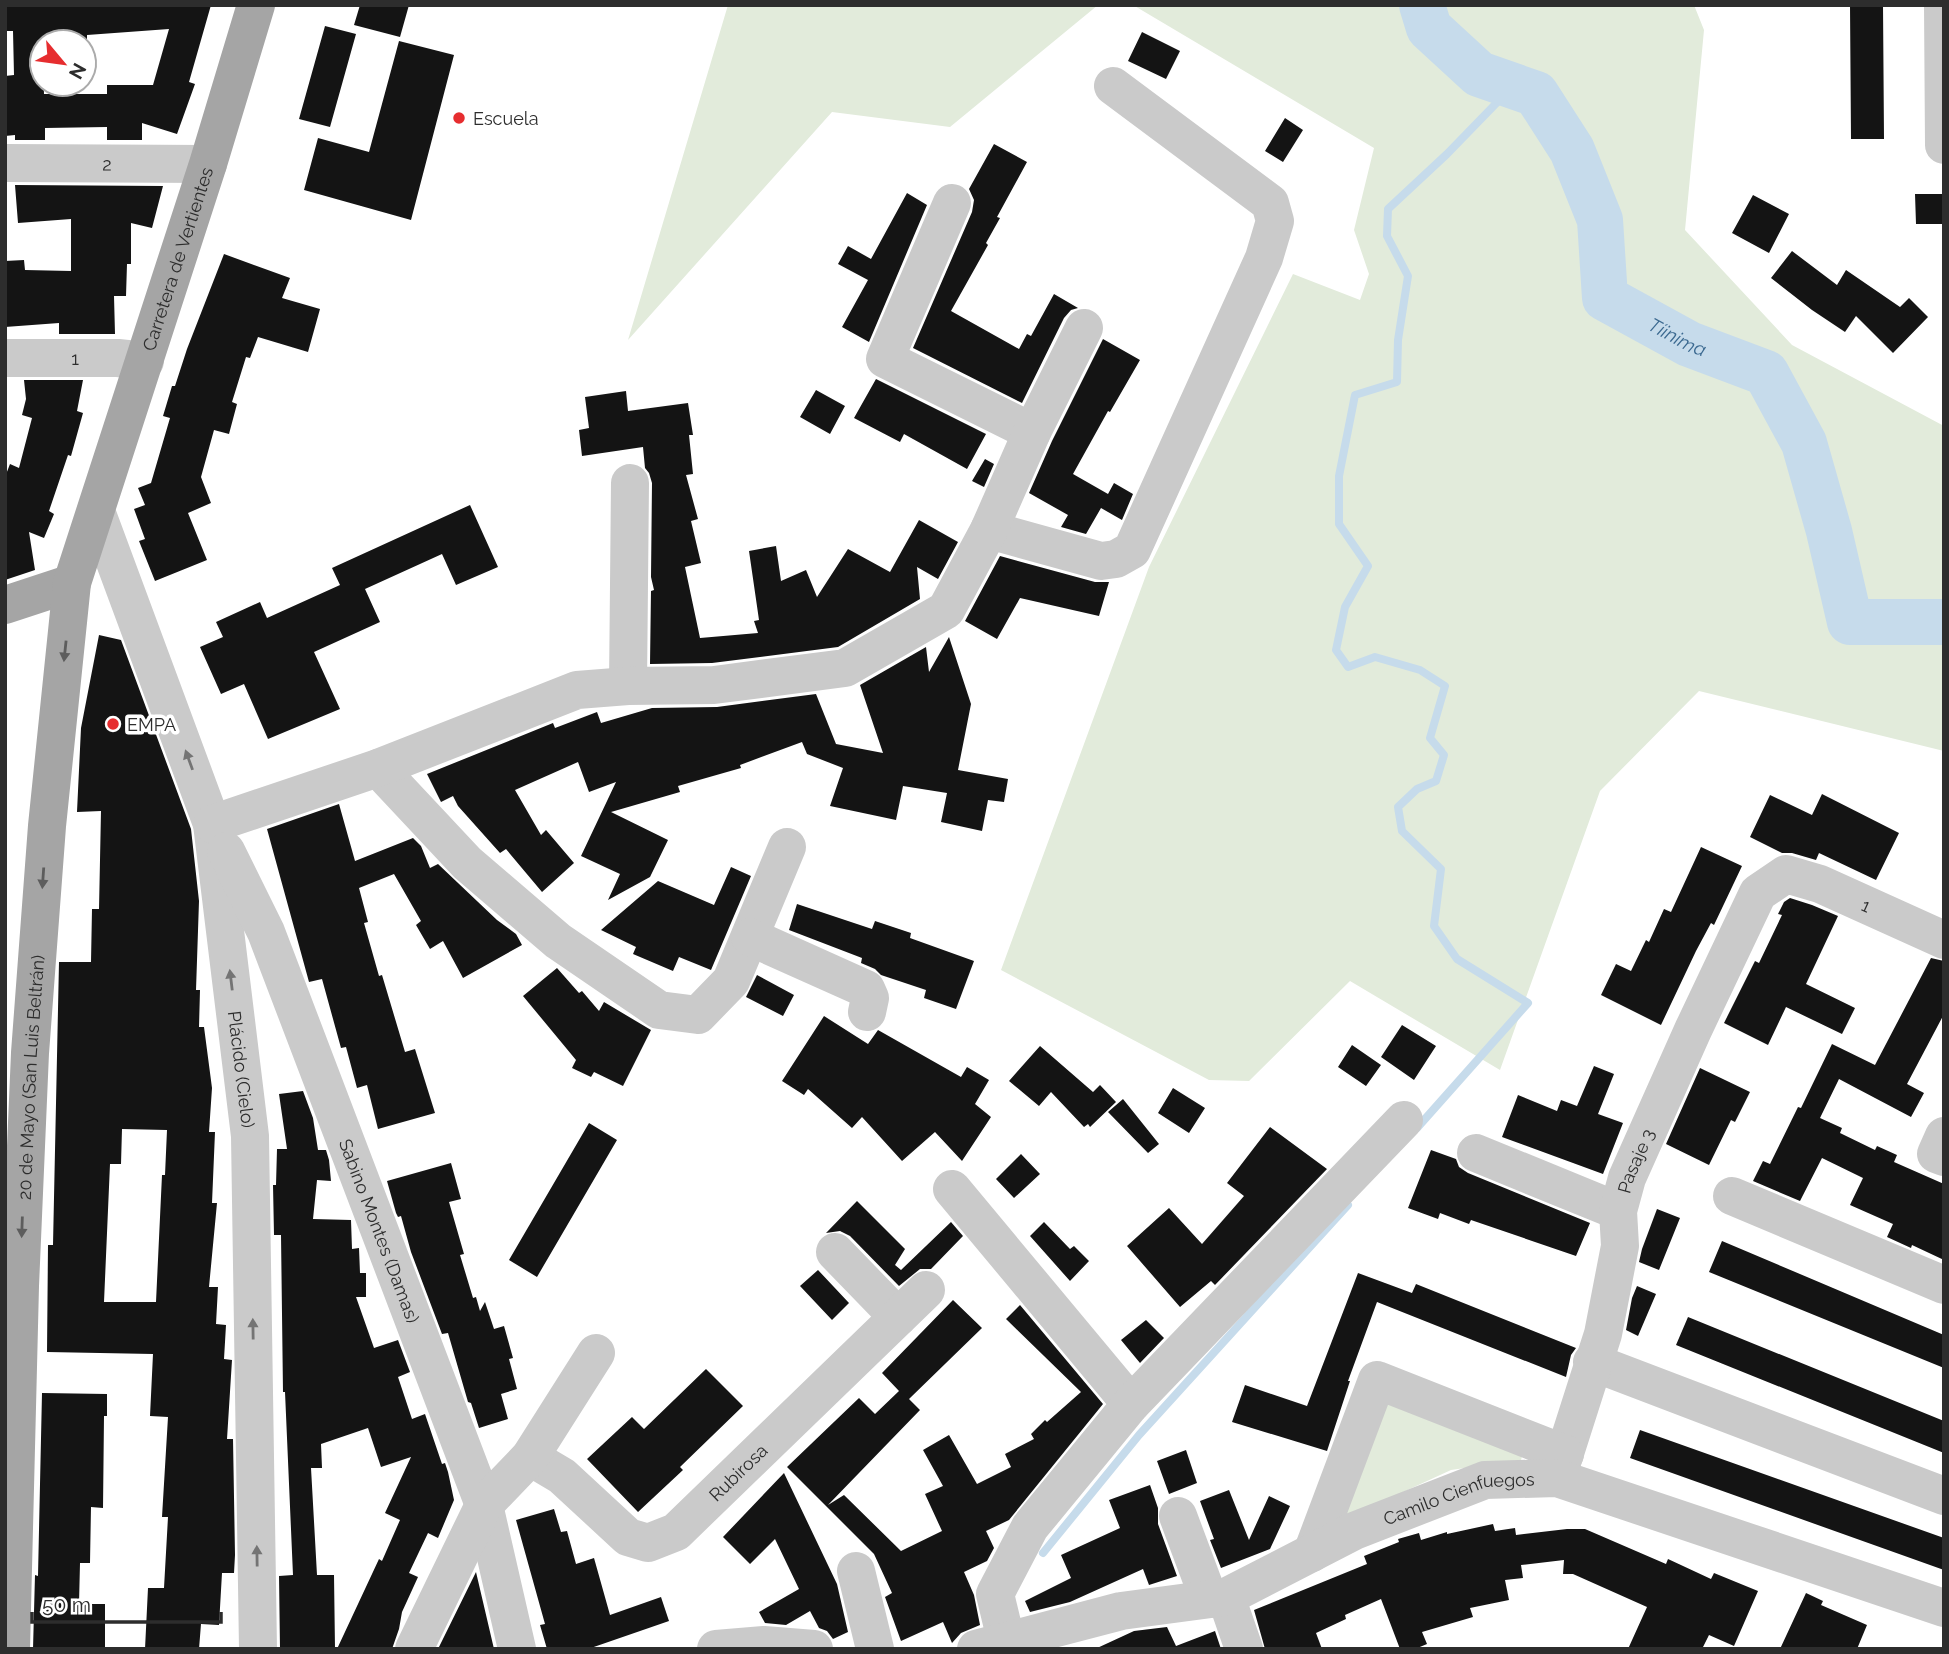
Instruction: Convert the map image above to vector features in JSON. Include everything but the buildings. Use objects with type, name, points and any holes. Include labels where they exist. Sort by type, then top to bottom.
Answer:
[{"type":"main road","name":"Carretera de Vertientes","points":[[96,511],[208,164],[256,5]]},
{"type":"main road","name":"20 de Mayo (San Luis Beltrán)","points":[[11,1649],[12,1286],[17,1052],[47,826],[72,583],[96,511]]},
{"type":"main road","points":[[5,605],[72,583]]},
{"type":"street","points":[[1943,5],[1944,145]]},
{"type":"street","points":[[989,530],[1101,561],[1116,559],[1132,550],[1264,258],[1275,221],[1270,203],[1112,86]]},
{"type":"street","name":"2","points":[[5,163],[208,164]]},
{"type":"street","points":[[951,203],[885,359],[1032,432]]},
{"type":"street","points":[[212,824],[378,768],[577,690],[628,686],[714,685],[845,668],[946,610],[989,530],[1032,432],[1084,328]]},
{"type":"street","name":"1","points":[[5,358],[118,358],[145,361]]},
{"type":"street","points":[[628,686],[630,483]]},
{"type":"street","name":"Plácido (Cielo)","points":[[96,511],[212,824],[250,1136],[258,1649]]},
{"type":"street","points":[[378,768],[467,863],[558,941],[659,1010],[698,1015],[731,981],[787,846]]},
{"type":"street","name":"Sabino Montes (Damas)","points":[[212,824],[266,932],[484,1505],[517,1649]]},
{"type":"street","name":"1","points":[[1786,874],[1820,884],[1944,940]]},
{"type":"street","name":"Pasaje 3","points":[[1561,1466],[1603,1334],[1620,1245],[1618,1211],[1627,1178],[1758,893],[1786,874]]},
{"type":"street","points":[[750,937],[866,989],[870,998],[867,1012]]},
{"type":"street","points":[[991,1644],[995,1594],[1030,1527],[1130,1404],[1404,1120]]},
{"type":"street","points":[[1944,1136],[1936,1154],[1944,1157]]},
{"type":"street","points":[[1476,1153],[1618,1211]]},
{"type":"street","points":[[952,1189],[1130,1404]]},
{"type":"street","points":[[1732,1196],[1944,1285]]},
{"type":"street","points":[[835,1252],[898,1317]]},
{"type":"street","name":"Rubirosa","points":[[530,1457],[562,1476],[628,1537],[648,1543],[676,1532],[926,1290]]},
{"type":"street","points":[[414,1649],[484,1505],[530,1457],[596,1353]]},
{"type":"street","points":[[1592,1362],[1944,1496]]},
{"type":"street","points":[[1312,1552],[1377,1380],[1561,1466]]},
{"type":"street","name":"Camilo Cienfuegos","points":[[991,1644],[1121,1611],[1218,1598],[1354,1531],[1485,1480],[1561,1466],[1944,1608]]},
{"type":"street","points":[[1178,1516],[1244,1649]]},
{"type":"street","points":[[856,1571],[875,1649]]},
{"type":"street","points":[[716,1649],[764,1645],[810,1648]]},
{"type":"green space","points":[[728,5],[1098,5],[950,127],[832,112],[628,340]]},
{"type":"green space","points":[[1133,5],[1694,5],[1704,30],[1685,230],[1792,345],[1944,426],[1944,751],[1699,691],[1600,791],[1500,1070],[1350,981],[1249,1081],[1209,1080],[1001,970],[1149,567],[1293,274],[1360,300],[1369,274],[1354,230],[1374,148]]},
{"type":"green space","points":[[1386,1400],[1523,1453],[1521,1460],[1451,1470],[1340,1521]]},
{"type":"waterway","name":"Tíinima","points":[[1422,5],[1429,28],[1479,74],[1536,94],[1572,150],[1600,220],[1605,298],[1689,344],[1766,373],[1804,443],[1829,531],[1850,622],[1944,622]]},
{"type":"waterway","points":[[1417,1128],[1528,1003],[1457,959],[1434,926],[1441,869],[1402,831],[1398,807],[1417,789],[1436,781],[1444,755],[1430,738],[1445,686],[1420,670],[1375,657],[1348,667],[1336,650],[1345,607],[1368,566],[1339,524],[1339,476],[1355,395],[1397,382],[1398,340],[1408,276],[1387,236],[1388,209],[1447,154],[1513,86]]},
{"type":"waterway","points":[[1043,1553],[1139,1435],[1348,1205]]},
{"type":"place","name":"Escuela","points":[[459,118]]},
{"type":"place","name":"EMPA","points":[[113,724]]}]
